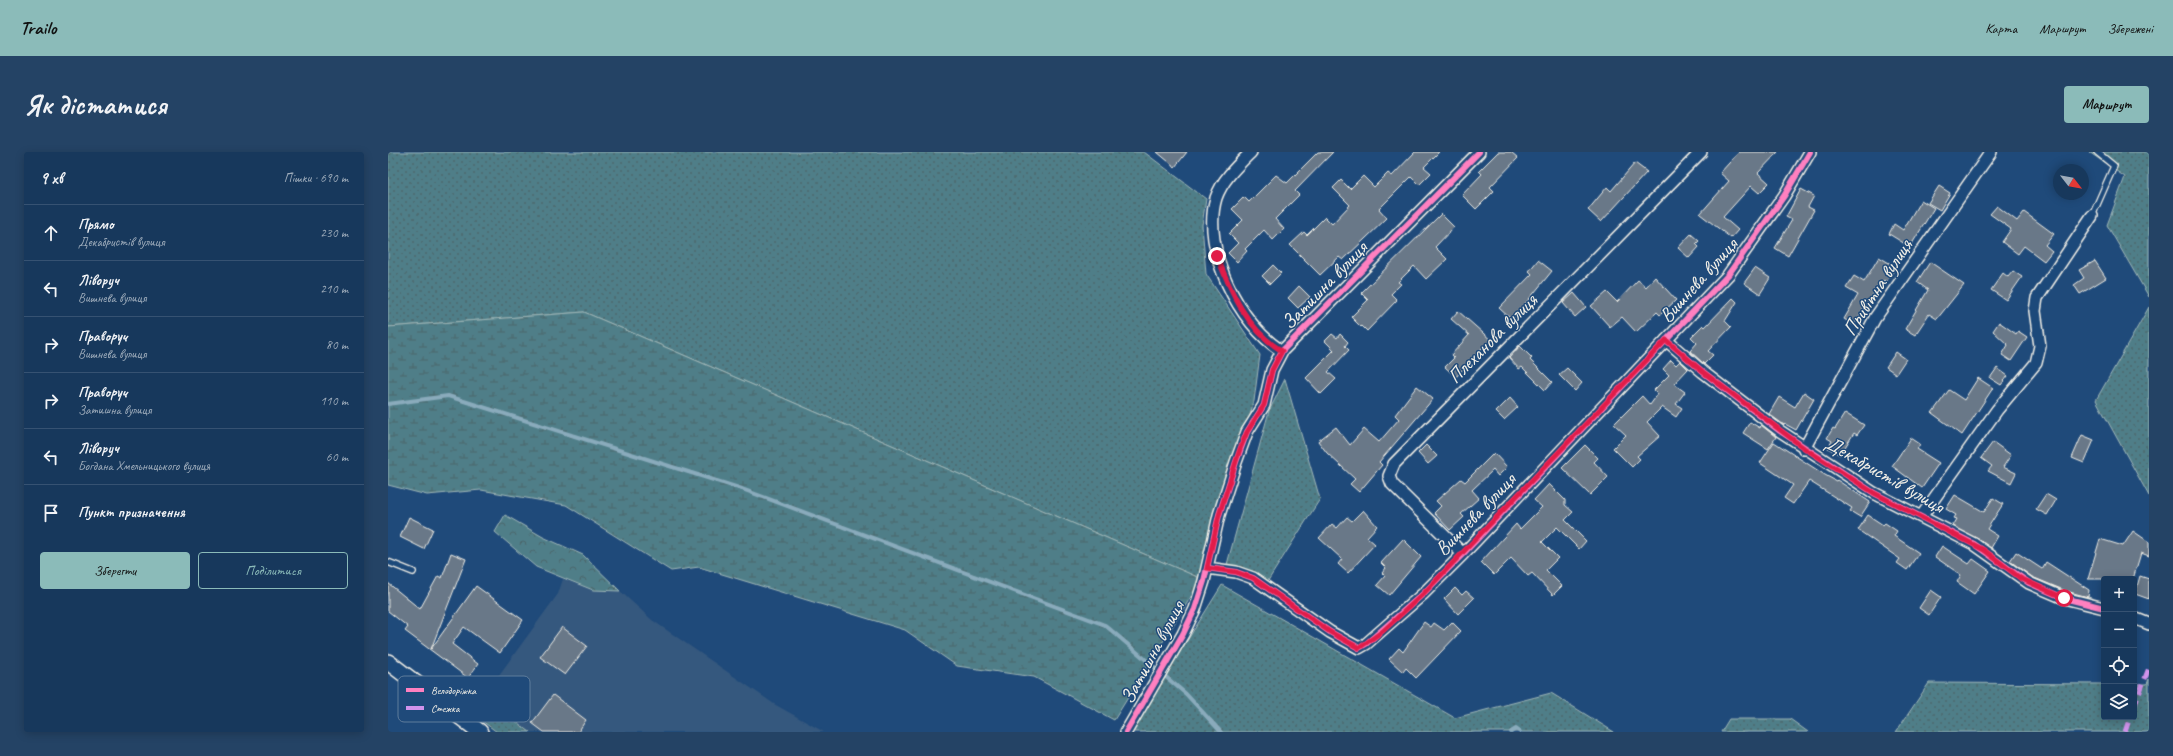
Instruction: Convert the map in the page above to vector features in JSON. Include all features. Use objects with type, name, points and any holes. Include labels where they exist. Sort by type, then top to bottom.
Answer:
[{"type":"street","points":[[1251,152],[1227,179],[1218,193],[1214,206],[1214,241],[1221,266],[1238,302],[1259,333],[1282,351]]},
{"type":"street","name":"Затишна вулиця","points":[[1126,732],[1183,634],[1195,609],[1207,568],[1219,515],[1240,449],[1247,432],[1264,405],[1272,370],[1282,351],[1479,152]]},
{"type":"street","name":"Плеханова вулиця","points":[[1463,554],[1392,484],[1389,476],[1394,464],[1701,152]]},
{"type":"street","name":"Вишнева вулиця","points":[[1207,568],[1236,572],[1253,578],[1330,632],[1359,648],[1383,631],[1463,554],[1740,261],[1784,196],[1810,152]]},
{"type":"street","name":"Привітна вулиця","points":[[1804,448],[1875,318],[1991,152]]},
{"type":"street","points":[[1921,517],[1997,410],[2036,363],[2040,346],[2035,311],[2037,298],[2092,216]]},
{"type":"street","name":"Декабристів вулиця","points":[[1666,340],[1703,372],[1804,448],[1874,493],[1979,547],[2029,583],[2064,598],[2101,607]]},
{"type":"street","points":[[2137,619],[2149,624]]},
{"type":"street","points":[[388,662],[406,676]]},
{"type":"street","points":[[467,722],[480,732]]},
{"type":"lane","points":[[2092,216],[2114,166],[2098,152]]},
{"type":"lane","points":[[388,562],[413,572]]},
{"type":"shaded area","points":[[563,579],[593,590],[620,591],[652,620],[774,704],[824,732],[530,732],[517,722],[530,722],[530,676],[498,676],[558,594]]},
{"type":"green space","points":[[388,152],[1144,152],[1206,199],[1202,225],[1206,274],[1260,355],[1254,401],[1202,579],[584,312],[388,327]]},
{"type":"green space","points":[[2089,152],[2149,152],[2149,297],[2107,225],[2125,177]]},
{"type":"green space","points":[[2149,307],[2149,496],[2096,400]]},
{"type":"green space","points":[[584,312],[1202,579],[1114,720],[1034,677],[957,666],[905,630],[699,567],[671,571],[566,505],[481,490],[427,495],[388,485],[388,327]]},
{"type":"green space","points":[[1285,379],[1320,499],[1264,587],[1226,568],[1269,411]]},
{"type":"green space","points":[[505,515],[543,537],[583,555],[620,591],[593,590],[536,567],[495,532]]},
{"type":"green space","points":[[1222,585],[1455,718],[1551,693],[1614,732],[1130,732]]},
{"type":"green space","points":[[2149,679],[2149,732],[1896,732],[1929,683],[2101,684],[2101,720],[2137,720],[2137,684],[2147,684]]},
{"type":"green space","points":[[1729,719],[1790,719],[1808,732],[1721,732]]},
{"type":"green space","points":[[483,722],[517,722],[530,732],[497,732]]},
{"type":"building","points":[[1157,152],[1187,152],[1175,167]]},
{"type":"building","points":[[1318,152],[1333,152],[1295,191],[1299,195],[1275,219],[1284,229],[1273,240],[1264,230],[1245,249],[1247,251],[1237,262],[1228,253],[1238,243],[1229,234],[1243,220],[1232,209],[1244,197],[1249,202],[1276,175],[1287,183]]},
{"type":"building","points":[[1415,152],[1439,152],[1424,167],[1431,173],[1419,185],[1411,177],[1379,209],[1387,218],[1343,260],[1339,257],[1320,275],[1290,245],[1304,232],[1307,235],[1325,217],[1332,224],[1350,205],[1333,188],[1341,180],[1350,189],[1363,176],[1374,187],[1388,173],[1392,176]]},
{"type":"building","points":[[1498,152],[1511,152],[1518,158],[1490,187],[1494,191],[1476,209],[1462,195],[1482,174],[1479,171]]},
{"type":"building","points":[[1739,152],[1778,152],[1758,173],[1769,183],[1759,193],[1751,186],[1723,217],[1738,230],[1731,238],[1700,214],[1729,181],[1720,173]]},
{"type":"building","points":[[1635,163],[1647,172],[1601,222],[1588,210],[1607,187],[1611,191]]},
{"type":"building","points":[[1939,186],[1950,193],[1940,210],[1928,203]]},
{"type":"building","points":[[1801,189],[1814,196],[1808,207],[1814,210],[1788,256],[1775,248],[1792,220],[1786,217]]},
{"type":"building","points":[[1921,200],[1934,208],[1910,247],[1889,234],[1894,224],[1903,230]]},
{"type":"building","points":[[1997,206],[2017,221],[2024,212],[2054,234],[2045,245],[2052,251],[2044,261],[2024,246],[2018,254],[2002,242],[2011,229],[1990,214]]},
{"type":"building","points":[[1441,214],[1454,227],[1435,247],[1447,259],[1426,279],[1414,266],[1398,282],[1401,284],[1391,294],[1397,300],[1367,331],[1362,326],[1361,327],[1351,317],[1368,300],[1361,293]]},
{"type":"building","points":[[1691,234],[1699,241],[1696,244],[1699,247],[1689,258],[1678,248]]},
{"type":"building","points":[[1879,257],[1896,267],[1886,282],[1884,280],[1870,299],[1854,325],[1844,319],[1858,295],[1846,288],[1854,276],[1864,282]]},
{"type":"building","points":[[1538,260],[1552,271],[1512,320],[1499,308],[1532,274],[1529,271]]},
{"type":"building","points":[[2095,261],[2106,278],[2080,294],[2074,285],[2084,278],[2079,270]]},
{"type":"building","points":[[1930,262],[1964,285],[1937,319],[1929,314],[1915,335],[1905,329],[1928,290],[1917,282]]},
{"type":"building","points":[[1273,265],[1281,273],[1270,284],[1262,276]]},
{"type":"building","points":[[1755,268],[1770,278],[1760,294],[1744,283]]},
{"type":"building","points":[[2013,271],[2022,277],[2006,300],[1991,290],[2003,273],[2008,277]]},
{"type":"building","points":[[1655,277],[1676,300],[1660,315],[1657,312],[1636,332],[1622,317],[1610,327],[1591,306],[1607,292],[1617,302],[1638,280],[1646,287]]},
{"type":"building","points":[[1299,286],[1310,297],[1298,308],[1288,298]]},
{"type":"building","points":[[1574,293],[1586,307],[1575,317],[1563,303]]},
{"type":"building","points":[[1733,298],[1737,302],[1725,321],[1731,327],[1708,351],[1713,355],[1704,364],[1690,351],[1697,343],[1691,337],[1703,325],[1705,327]]},
{"type":"building","points":[[1458,311],[1492,341],[1486,349],[1483,347],[1456,377],[1445,367],[1454,358],[1451,355],[1469,335],[1451,319]]},
{"type":"building","points":[[1999,322],[2016,334],[2018,331],[2027,337],[2011,361],[2002,355],[2008,345],[1993,331]]},
{"type":"building","points":[[1332,334],[1337,338],[1340,334],[1348,342],[1345,346],[1349,350],[1328,372],[1336,379],[1321,394],[1306,378],[1334,350],[1325,341]]},
{"type":"building","points":[[1520,346],[1532,358],[1530,360],[1552,382],[1545,390],[1522,367],[1519,369],[1509,358]]},
{"type":"building","points":[[1896,352],[1906,359],[1896,374],[1886,367]]},
{"type":"building","points":[[1671,360],[1676,365],[1680,361],[1688,369],[1674,384],[1685,392],[1676,404],[1682,408],[1676,417],[1662,407],[1647,422],[1660,436],[1637,456],[1640,459],[1632,467],[1613,448],[1626,435],[1614,424],[1642,396],[1650,405],[1658,394],[1654,390],[1669,375],[1663,369]]},
{"type":"building","points":[[1567,368],[1582,383],[1575,391],[1559,375]]},
{"type":"building","points":[[1997,368],[2008,376],[2001,385],[1990,378]]},
{"type":"building","points":[[1978,378],[1993,388],[1962,435],[1932,413],[1949,390],[1964,400]]},
{"type":"building","points":[[1417,386],[1433,399],[1379,462],[1382,465],[1359,492],[1350,484],[1355,479],[1327,453],[1318,441],[1336,427],[1350,445],[1364,429],[1379,442],[1399,419],[1395,415]]},
{"type":"building","points":[[1804,392],[1814,399],[1796,430],[1785,424],[1784,425],[1769,414],[1779,397],[1795,407]]},
{"type":"building","points":[[1510,398],[1518,407],[1504,420],[1496,412]]},
{"type":"building","points":[[1845,413],[1864,425],[1857,435],[1854,433],[1840,455],[1828,448],[1832,441],[1827,438],[1833,428],[1835,429]]},
{"type":"building","points":[[1750,422],[1760,428],[1761,425],[1776,437],[1768,449],[1743,433]]},
{"type":"building","points":[[2082,435],[2094,440],[2084,463],[2072,458]]},
{"type":"building","points":[[1911,438],[1920,444],[1917,449],[1939,463],[1922,488],[1892,466]]},
{"type":"building","points":[[1774,442],[1870,502],[1860,517],[1850,511],[1852,508],[1809,481],[1793,504],[1784,498],[1793,485],[1760,463]]},
{"type":"building","points":[[1993,442],[2011,455],[2003,467],[2016,473],[2011,483],[1988,471],[1992,466],[1981,458]]},
{"type":"building","points":[[1426,445],[1437,456],[1428,464],[1418,453]]},
{"type":"building","points":[[1585,445],[1598,458],[1594,462],[1608,477],[1590,495],[1562,468]]},
{"type":"building","points":[[1494,453],[1507,467],[1498,476],[1493,470],[1472,490],[1479,498],[1461,514],[1464,517],[1450,530],[1434,513],[1441,506],[1436,501],[1461,479],[1465,482]]},
{"type":"building","points":[[1549,484],[1565,500],[1565,505],[1573,512],[1565,520],[1586,541],[1579,549],[1557,527],[1542,542],[1558,558],[1546,570],[1562,586],[1553,595],[1532,573],[1528,576],[1511,558],[1494,575],[1481,562],[1516,524],[1520,529],[1542,507],[1534,500]]},
{"type":"building","points":[[2046,494],[2056,500],[2047,515],[2036,509]]},
{"type":"building","points":[[1955,495],[1984,512],[1993,498],[2003,504],[1987,529],[1998,536],[1991,548],[1953,526],[1957,519],[1954,518],[1956,515],[1946,509]]},
{"type":"building","points":[[1363,510],[1377,526],[1367,537],[1375,544],[1348,573],[1338,564],[1342,559],[1319,538],[1332,524],[1337,528],[1347,517],[1352,521]]},
{"type":"building","points":[[1868,515],[1883,525],[1885,523],[1897,531],[1894,536],[1919,553],[1907,570],[1897,563],[1900,559],[1858,530]]},
{"type":"building","points":[[409,517],[433,529],[424,549],[400,537]]},
{"type":"building","points":[[2133,531],[2149,542],[2149,556],[2141,553],[2134,576],[2101,576],[2101,579],[2088,579],[2100,539],[2123,546]]},
{"type":"building","points":[[1403,539],[1421,557],[1389,595],[1377,585],[1385,576],[1382,573],[1386,568],[1381,563]]},
{"type":"building","points":[[1942,546],[1969,564],[1973,559],[1990,571],[1974,594],[1957,582],[1961,575],[1935,557]]},
{"type":"building","points":[[2016,552],[2042,569],[2046,562],[2089,590],[2088,597],[2066,591],[2032,577],[2010,561]]},
{"type":"building","points":[[451,553],[466,559],[431,649],[476,586],[523,620],[500,653],[464,627],[452,644],[478,664],[469,676],[465,676],[405,631],[408,627],[388,611],[388,583],[420,609],[438,576],[442,578]]},
{"type":"building","points":[[2140,576],[2149,579],[2149,599],[2137,595],[2137,587]]},
{"type":"building","points":[[1455,588],[1462,595],[1466,591],[1474,598],[1458,614],[1444,599]]},
{"type":"building","points":[[1931,590],[1941,597],[1929,615],[1919,608]]},
{"type":"building","points":[[1424,622],[1431,627],[1434,623],[1444,630],[1452,622],[1461,631],[1416,678],[1406,668],[1403,672],[1389,659],[1399,648],[1403,652]]},
{"type":"building","points":[[562,627],[587,646],[565,675],[540,657]]},
{"type":"building","points":[[553,695],[586,720],[578,732],[544,732],[532,723]]},
{"type":"waterway","points":[[388,404],[448,396],[742,489],[1105,625],[1186,694],[1221,732]]},
{"type":"waterway","points":[[1511,732],[1516,729],[1520,732]]},
{"type":"marked path","points":[[2137,699],[2149,668]]},
{"type":"marked path","points":[[2125,732],[2129,720]]},
{"type":"cycle path","points":[[1126,732],[1183,634],[1195,609],[1204,581],[1219,515],[1236,462],[1247,432],[1264,405],[1272,370],[1282,351],[1479,152]]},
{"type":"cycle path","points":[[1207,568],[1236,572],[1253,578],[1330,632],[1359,648],[1366,644],[1423,594],[1463,554],[1728,275],[1784,196],[1810,152]]},
{"type":"cycle path","points":[[1666,340],[1703,372],[1780,431],[1874,493],[1974,544],[2029,583],[2064,598],[2101,607]]},
{"type":"route","points":[[1217,256],[1231,289],[1251,322],[1266,340],[1282,351],[1272,370],[1264,405],[1247,432],[1240,449],[1214,533],[1207,568],[1236,572],[1253,578],[1330,632],[1359,648],[1383,631],[1463,554],[1666,340],[1703,372],[1804,448],[1874,493],[1984,550],[2020,578],[2043,590],[2064,598]]}]
